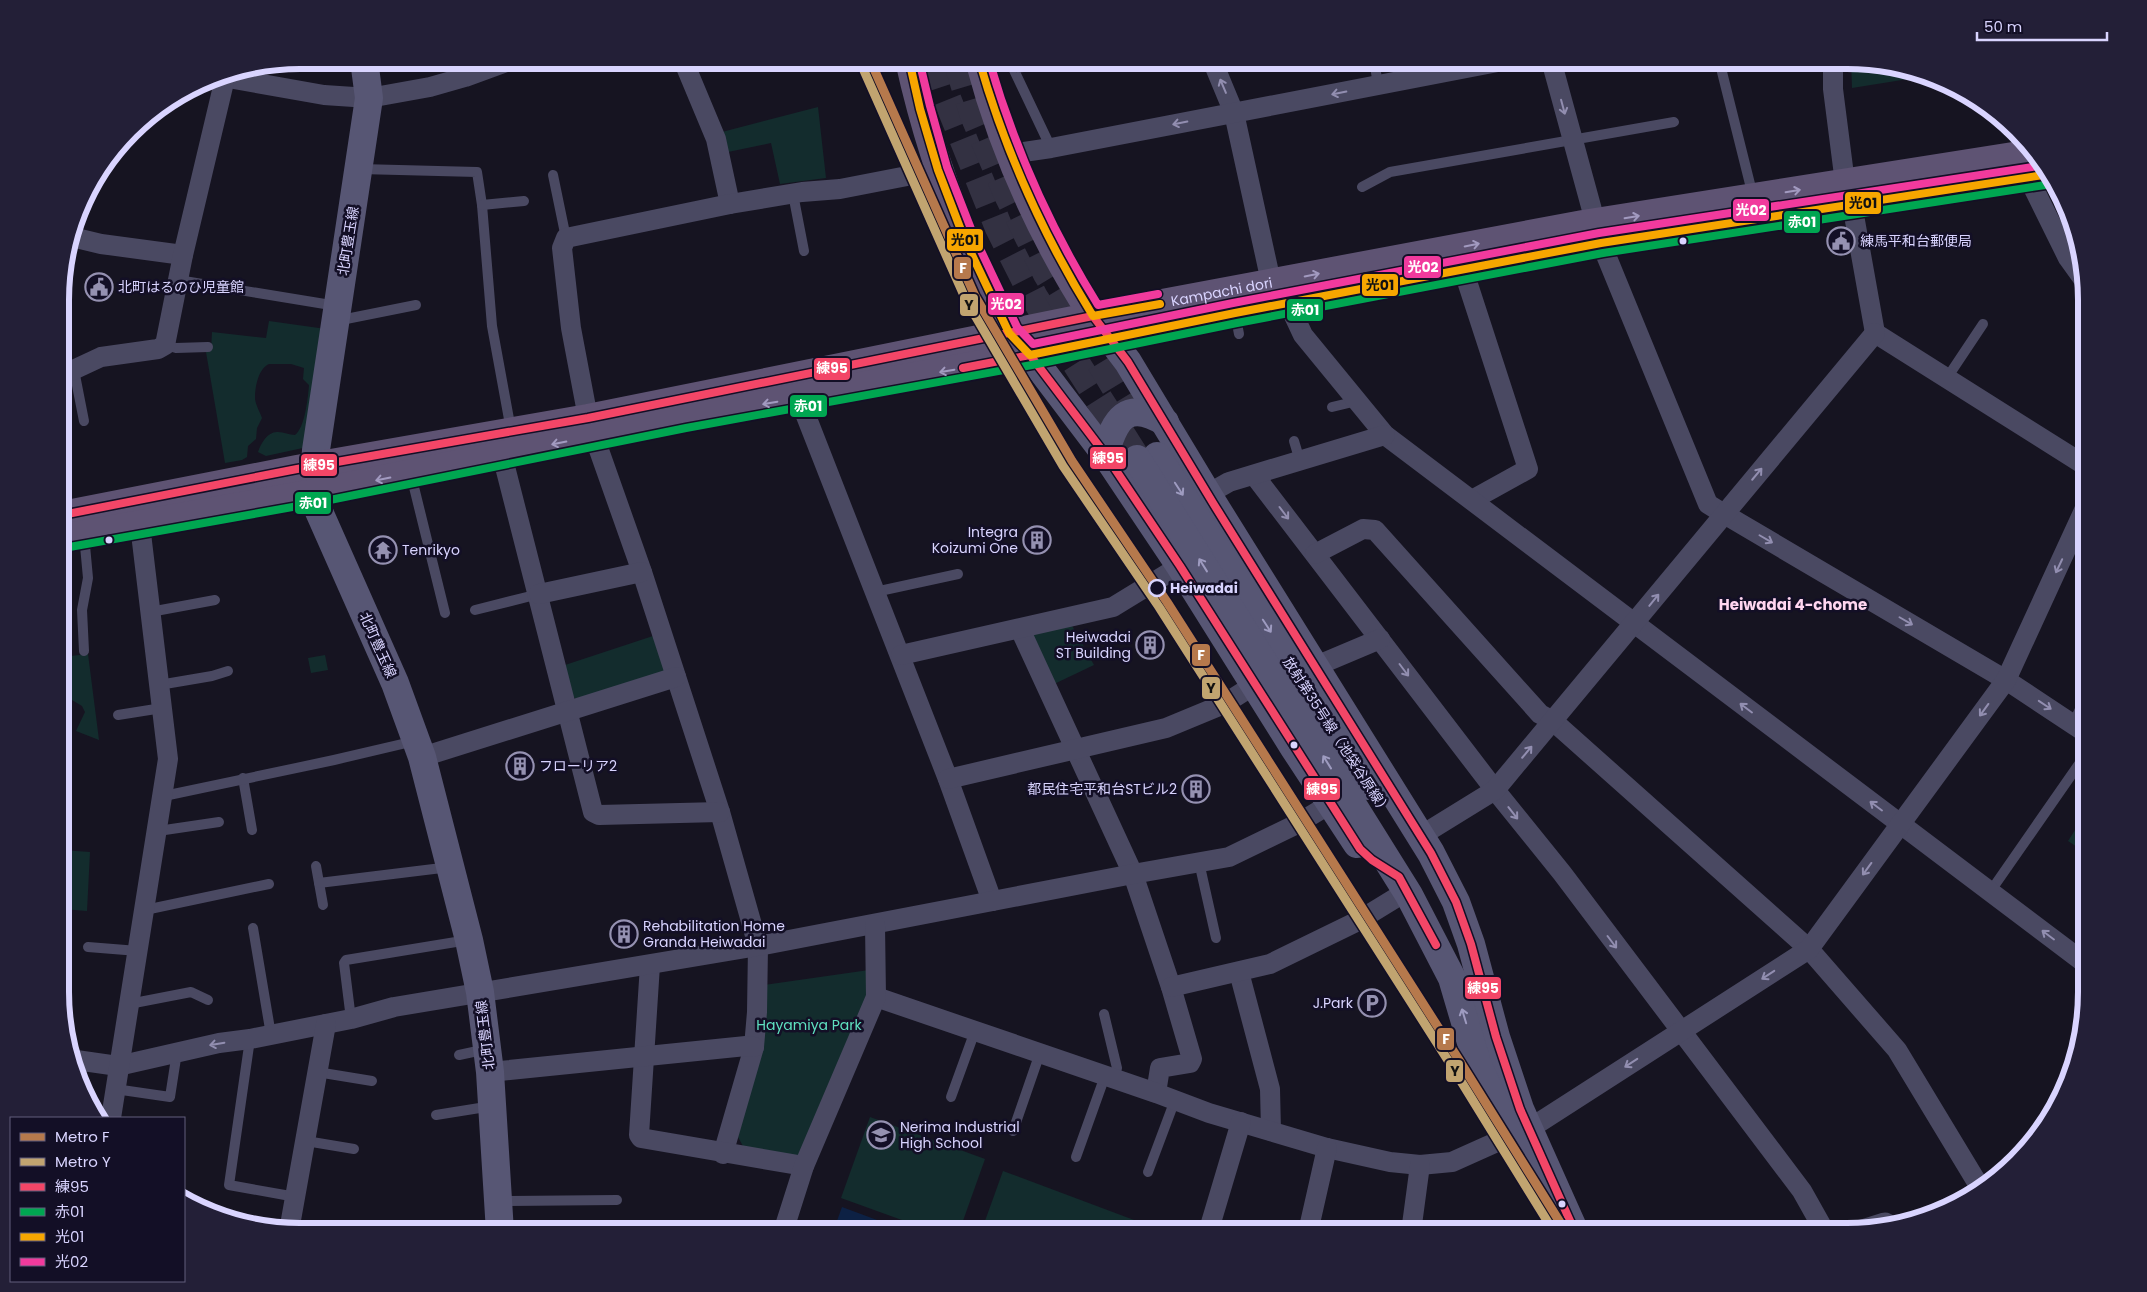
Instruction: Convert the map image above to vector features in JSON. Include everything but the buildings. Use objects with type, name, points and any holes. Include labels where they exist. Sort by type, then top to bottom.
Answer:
[{"type":"main road","name":"北町豊玉線","points":[[365,69],[369,98],[315,466],[313,493],[317,507],[395,684],[419,749],[469,940],[480,992],[488,1061],[500,1201],[500,1223]]},
{"type":"main road","points":[[911,69],[920,109],[938,170],[964,238],[1009,333],[1030,356],[1104,454],[1180,566],[1360,849],[1403,884]]},
{"type":"main road","points":[[981,69],[986,88],[1026,196],[1068,278],[1092,316],[1111,338],[1165,422],[1422,836],[1456,902],[1466,930],[1496,1037],[1520,1109],[1519,1132],[1568,1223]]},
{"type":"main road","name":"Kampachi dori","points":[[591,427],[799,398],[1030,356],[1111,338],[1237,324],[1279,293],[1597,233],[1849,193],[2030,160]]},
{"type":"main road","name":"Kampachi dori","points":[[69,514],[315,466],[507,444],[1092,316],[1463,269],[1597,233],[1753,197],[1849,193]]},
{"type":"main road","points":[[1104,454],[1111,432],[1119,419],[1127,413],[1151,414],[1165,422]]},
{"type":"main road","name":"Kampachi dori","points":[[73,536],[140,526],[410,473],[507,444]]},
{"type":"main road","name":"放射第35号線（池袋谷原線）","points":[[1496,1037],[1453,931],[1402,839],[1145,454],[1403,884],[1452,978],[1477,1063],[1519,1132]]},
{"type":"street","points":[[232,79],[324,95],[369,98],[430,88],[487,69]]},
{"type":"street","points":[[687,69],[716,139],[730,204]]},
{"type":"street","points":[[1216,69],[1234,113],[1237,155],[1279,293],[1303,335],[1385,436],[2078,958]]},
{"type":"street","points":[[1010,154],[1051,148],[1461,69]]},
{"type":"street","points":[[1553,69],[1597,233],[1708,504],[2006,680],[2078,728]]},
{"type":"street","points":[[1833,69],[1833,89],[1849,193],[1875,332],[2078,461]]},
{"type":"street","points":[[69,371],[101,357],[158,349],[165,345],[220,83]]},
{"type":"street","points":[[2030,160],[2068,258],[2076,269]]},
{"type":"street","points":[[724,1154],[754,1047],[757,1012],[758,946],[720,812],[642,572],[591,427],[571,328],[562,248],[566,238],[730,204],[782,200],[938,170]]},
{"type":"street","points":[[77,238],[101,244],[183,256]]},
{"type":"street","points":[[1463,269],[1528,469],[1472,500]]},
{"type":"street","points":[[1422,836],[1495,790],[1875,332]]},
{"type":"street","points":[[799,398],[901,655],[992,901]]},
{"type":"street","points":[[1208,494],[1229,482],[1385,436]]},
{"type":"street","points":[[507,444],[539,594],[595,814],[720,812]]},
{"type":"street","points":[[1254,474],[1495,790],[1562,874],[1802,1191],[1821,1223]]},
{"type":"street","points":[[876,997],[1165,1097],[1327,1148],[1390,1162],[1420,1165],[1452,1162],[1519,1132],[1809,949],[2006,680],[2078,523]]},
{"type":"street","points":[[111,1117],[118,1066],[164,796],[168,759],[140,526]]},
{"type":"street","points":[[1315,554],[1363,528],[1375,530],[1540,714],[1553,721],[1809,949],[1897,1050],[1977,1183]]},
{"type":"street","points":[[901,655],[1113,608],[1180,566]]},
{"type":"street","points":[[539,594],[642,572]]},
{"type":"street","points":[[1020,629],[1133,874],[1172,987],[1192,1059],[1190,1063],[1160,1068],[1159,1086],[1165,1097]]},
{"type":"street","points":[[1316,666],[1380,640]]},
{"type":"street","points":[[419,749],[568,711],[676,677]]},
{"type":"street","points":[[948,779],[1166,728],[1224,704],[1254,685]]},
{"type":"street","points":[[79,1060],[118,1066],[219,1043],[272,1035],[351,1019],[394,1007],[758,946],[1229,857],[1297,824],[1330,804]]},
{"type":"street","points":[[1172,987],[1270,964],[1358,921],[1403,884]]},
{"type":"street","points":[[786,1223],[804,1166],[876,997],[875,924]]},
{"type":"street","points":[[650,965],[639,1135],[641,1138],[643,1140],[724,1154],[804,1166]]},
{"type":"street","points":[[1239,972],[1270,1089],[1271,1131]]},
{"type":"street","points":[[291,1223],[326,1024]]},
{"type":"street","points":[[488,1061],[644,1056],[754,1047]]},
{"type":"street","points":[[1211,1223],[1241,1122]]},
{"type":"street","points":[[1310,1223],[1327,1148]]},
{"type":"street","points":[[1412,1223],[1420,1165]]},
{"type":"lane","points":[[1013,69],[1051,148]]},
{"type":"lane","points":[[1375,69],[1378,85]]},
{"type":"lane","points":[[1721,69],[1753,197]]},
{"type":"lane","points":[[1362,187],[1390,172],[1674,122]]},
{"type":"lane","points":[[358,169],[475,171],[478,174],[492,326],[507,444]]},
{"type":"lane","points":[[553,175],[566,238]]},
{"type":"lane","points":[[782,200],[804,251]]},
{"type":"lane","points":[[482,205],[524,201]]},
{"type":"lane","points":[[178,280],[337,314],[416,305]]},
{"type":"lane","points":[[1947,378],[1983,324]]},
{"type":"lane","points":[[165,345],[176,348],[208,347]]},
{"type":"lane","points":[[69,374],[84,421]]},
{"type":"lane","points":[[1332,407],[1357,401]]},
{"type":"lane","points":[[1294,441],[1300,461]]},
{"type":"lane","points":[[410,473],[445,613]]},
{"type":"lane","points":[[73,536],[88,578],[82,610],[84,650]]},
{"type":"lane","points":[[875,592],[958,574]]},
{"type":"lane","points":[[475,610],[539,594]]},
{"type":"lane","points":[[150,612],[215,600]]},
{"type":"lane","points":[[159,685],[212,676],[228,671]]},
{"type":"lane","points":[[118,715],[162,708]]},
{"type":"lane","points":[[164,796],[334,760],[419,749]]},
{"type":"lane","points":[[1990,892],[2078,766]]},
{"type":"lane","points":[[243,778],[252,830]]},
{"type":"lane","points":[[158,831],[218,822]]},
{"type":"lane","points":[[1199,862],[1216,938]]},
{"type":"lane","points":[[316,866],[323,905]]},
{"type":"lane","points":[[319,883],[450,867]]},
{"type":"lane","points":[[144,910],[269,884]]},
{"type":"lane","points":[[253,928],[272,1035]]},
{"type":"lane","points":[[351,1019],[344,963],[346,960],[469,940]]},
{"type":"lane","points":[[88,947],[138,950]]},
{"type":"lane","points":[[129,1004],[191,992],[208,1000]]},
{"type":"lane","points":[[1076,1157],[1109,1077],[1117,1068],[1104,1014]]},
{"type":"lane","points":[[951,1097],[975,1031]]},
{"type":"lane","points":[[250,1039],[230,1185],[296,1197]]},
{"type":"lane","points":[[115,1089],[170,1097],[177,1052]]},
{"type":"lane","points":[[1013,1131],[1040,1053]]},
{"type":"lane","points":[[458,1054],[488,1061]]},
{"type":"lane","points":[[317,1072],[372,1081]]},
{"type":"lane","points":[[1148,1172],[1165,1097]]},
{"type":"lane","points":[[436,1115],[492,1106]]},
{"type":"lane","points":[[306,1140],[354,1149]]},
{"type":"lane","points":[[500,1201],[617,1200]]},
{"type":"green space","points":[[1851,69],[1892,73],[1912,78],[1852,88]]},
{"type":"green space","points":[[818,107],[826,178],[780,184],[771,143],[728,152],[722,132]]},
{"type":"green space","points":[[269,321],[326,329],[312,446],[266,456],[258,452],[263,441],[271,433],[280,432],[295,435],[304,419],[308,397],[309,385],[303,379],[304,368],[291,364],[269,364],[262,370],[257,384],[255,399],[262,418],[257,428],[256,439],[248,446],[247,457],[242,460],[225,463],[206,352],[211,351],[212,332],[266,338]]},
{"type":"green space","points":[[1070,622],[1094,665],[1052,685],[1030,630]]},
{"type":"green space","points":[[656,635],[666,669],[662,675],[579,701],[572,696],[565,665]]},
{"type":"green space","points":[[88,654],[99,740],[76,731],[85,712],[82,706],[69,698],[69,656]]},
{"type":"green space","points":[[325,655],[328,670],[311,673],[308,658]]},
{"type":"green space","points":[[2078,825],[2078,848],[2068,841]]},
{"type":"green space","points":[[69,850],[90,852],[87,911],[69,910]]},
{"type":"green space","name":"Hayamiya Park","points":[[869,970],[870,996],[806,1153],[796,1158],[744,1148],[738,1137],[764,985]]},
{"type":"green space","points":[[870,1117],[985,1159],[962,1223],[910,1223],[841,1198]]},
{"type":"green space","points":[[1003,1171],[1142,1223],[984,1223]]},
{"type":"water","points":[[842,1207],[885,1223],[836,1223]]},
{"type":"tunnel","points":[[937,69],[999,228],[1034,297],[1137,459]]},
{"type":"tunnel","points":[[960,69],[973,113],[1008,195],[1047,274],[1143,433]]},
{"type":"metro line","name":"Y","points":[[863,69],[966,300],[1063,466],[1159,607],[1451,1065],[1548,1223]]},
{"type":"metro line","name":"F","points":[[874,69],[975,296],[1072,461],[1167,602],[1459,1060],[1560,1223]]},
{"type":"transit line","name":"光01","points":[[911,69],[920,109],[938,170],[964,238],[1009,333],[1030,355],[1235,313],[1601,243],[2042,175]]},
{"type":"transit line","name":"光02","points":[[921,69],[947,167],[973,234],[1017,327],[1033,344],[1233,303],[1599,233],[2036,166]]},
{"type":"transit line","name":"光01","points":[[982,69],[1013,160],[1027,192],[1058,255],[1093,316],[1160,304]]},
{"type":"transit line","name":"光02","points":[[992,69],[1010,124],[1035,186],[1064,246],[1098,305],[1158,294]]},
{"type":"transit line","name":"赤01","points":[[69,547],[315,503],[686,428],[1032,365],[1237,323],[1603,253],[2047,185]]},
{"type":"transit line","name":"練95","points":[[69,514],[297,469],[588,418],[1093,316],[1128,362],[1213,503],[1431,853],[1456,902],[1471,944],[1496,1037],[1520,1109],[1571,1223]]},
{"type":"transit line","name":"練95","points":[[963,368],[1030,355],[1105,454],[1180,566],[1360,849],[1372,860],[1399,877],[1436,945]]},
{"type":"place","name":"練馬平和台郵便局","points":[[1841,241]]},
{"type":"place","name":"北町はるのひ児童館","points":[[99,287]]},
{"type":"place","name":"Integra Koizumi One","points":[[1037,540]]},
{"type":"place","name":"Tenrikyo","points":[[383,550]]},
{"type":"place","name":"Heiwadai","points":[[1157,588]]},
{"type":"place","name":"Heiwadai ST Building","points":[[1150,645]]},
{"type":"place","name":"フローリア2","points":[[520,766]]},
{"type":"place","name":"都民住宅平和台STビル2","points":[[1196,789]]},
{"type":"place","name":"Rehabilitation Home Granda Heiwadai","points":[[624,934]]},
{"type":"place","name":"J.Park","points":[[1372,1003]]},
{"type":"place","name":"Nerima Industrial High School","points":[[881,1135]]},
{"type":"district","name":"Heiwadai 4-chome","points":[[1793,605]]}]
